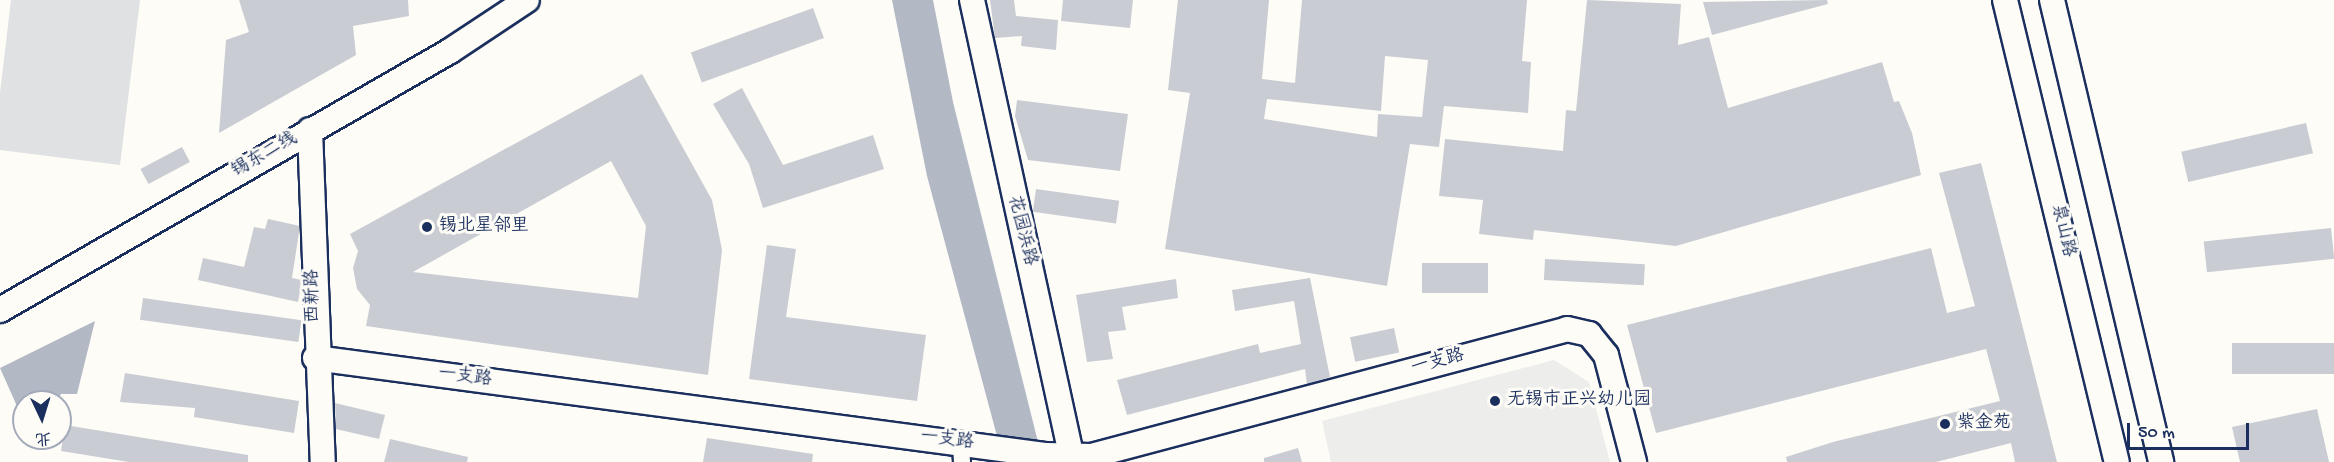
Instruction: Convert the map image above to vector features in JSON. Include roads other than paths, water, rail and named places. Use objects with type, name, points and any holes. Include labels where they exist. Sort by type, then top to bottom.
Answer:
[{"type":"street","name":"锡东二线","points":[[0,310],[310,130],[527,0]]},
{"type":"street","name":"花园浜路","points":[[972,0],[1072,459]]},
{"type":"street","name":"泉山路","points":[[2005,0],[2117,462]]},
{"type":"street","points":[[2052,0],[2161,462]]},
{"type":"street","name":"西新路","points":[[310,130],[315,358],[323,462]]},
{"type":"street","name":"一支路","points":[[315,358],[967,450],[1072,459],[1091,456],[1567,329],[1589,334],[1606,355],[1635,462]]},
{"type":"place","name":"锡北星邻里","points":[[427,227]]},
{"type":"place","name":"无锡市正兴幼儿园","points":[[1495,401]]},
{"type":"place","name":"紫金苑","points":[[1945,424]]}]
